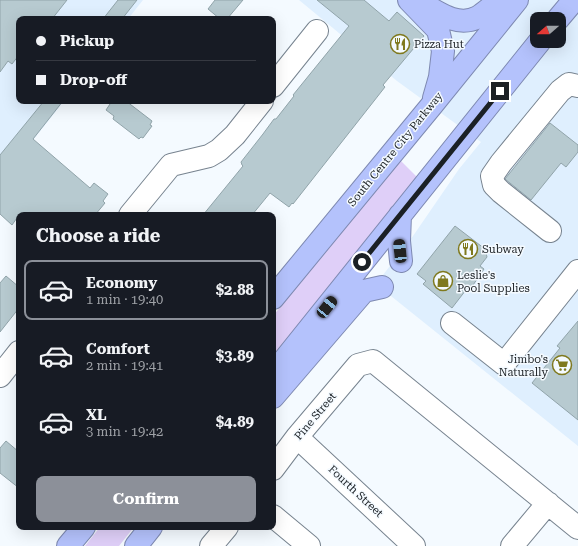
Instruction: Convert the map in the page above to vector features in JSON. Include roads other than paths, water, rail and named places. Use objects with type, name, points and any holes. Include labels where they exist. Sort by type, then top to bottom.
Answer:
[{"type":"highway","points":[[409,0],[438,30],[443,51],[440,77],[432,105]]},
{"type":"highway","points":[[416,0],[438,13],[457,21],[476,18],[500,0]]},
{"type":"highway","name":"South Centre City Parkway","points":[[276,294],[432,105],[516,0]]},
{"type":"highway","points":[[564,12],[574,0]]},
{"type":"highway","points":[[276,370],[534,48]]},
{"type":"highway","points":[[400,215],[399,241],[401,261]]},
{"type":"highway","points":[[276,394],[364,291],[382,287]]},
{"type":"highway","points":[[68,546],[81,530]]},
{"type":"highway","points":[[136,546],[149,530]]},
{"type":"street","points":[[276,82],[317,31]]},
{"type":"street","points":[[550,232],[501,192],[494,184],[492,176],[501,162],[560,91],[569,84],[578,86]]},
{"type":"street","points":[[132,212],[171,165],[209,156],[219,150],[234,135],[260,104]]},
{"type":"street","points":[[452,323],[504,364],[578,271]]},
{"type":"street","points":[[0,376],[16,356]]},
{"type":"street","name":"Pine Street","points":[[276,465],[297,437],[358,365],[373,361],[548,503]]},
{"type":"street","name":"Fourth Street","points":[[297,437],[414,546]]},
{"type":"street","points":[[512,546],[548,503],[578,528]]},
{"type":"street","points":[[276,518],[309,546]]},
{"type":"street","points":[[211,546],[224,530]]},
{"type":"place","name":"Pizza Hut","points":[[400,44]]},
{"type":"place","name":"Subway","points":[[468,249]]},
{"type":"place","name":"Leslie's Pool Supplies","points":[[443,281]]},
{"type":"place","name":"Jimbo's Naturally","points":[[562,365]]}]
